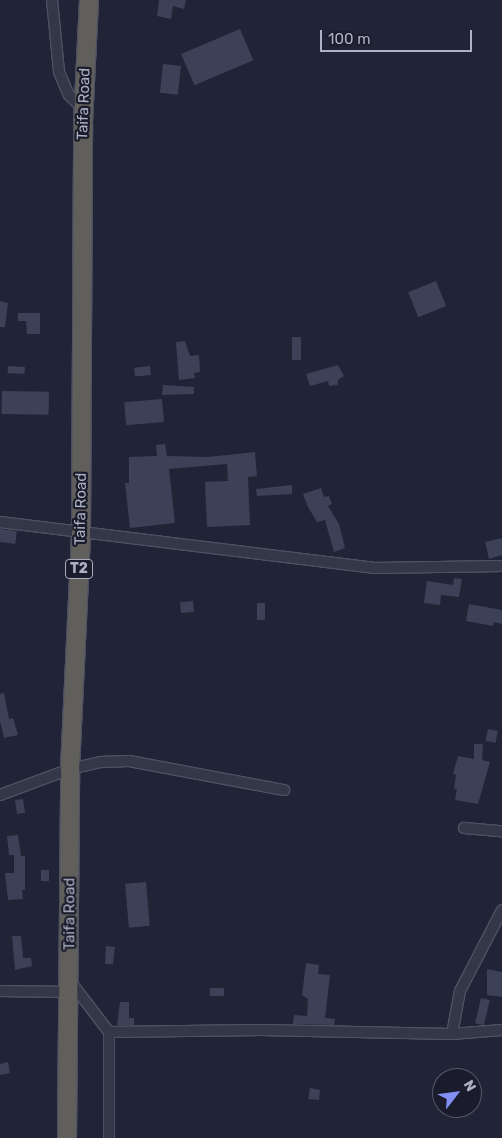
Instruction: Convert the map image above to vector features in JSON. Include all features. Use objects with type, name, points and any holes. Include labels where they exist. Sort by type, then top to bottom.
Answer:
[{"type":"highway","name":"Taifa Road","points":[[67,1138],[70,769],[81,532],[83,109],[89,0]]},
{"type":"street","points":[[52,0],[54,44],[60,77],[69,95],[83,109]]},
{"type":"street","points":[[0,522],[373,568],[502,566]]},
{"type":"street","points":[[0,795],[70,769],[100,762],[130,761],[284,790]]},
{"type":"street","points":[[464,828],[502,831]]},
{"type":"street","points":[[452,1034],[460,991],[502,910]]},
{"type":"street","points":[[0,991],[69,987],[109,1032],[109,1138]]},
{"type":"street","points":[[109,1032],[261,1030],[452,1034],[502,1030]]},
{"type":"building","points":[[159,0],[186,0],[184,9],[173,6],[171,19],[157,16]]},
{"type":"building","points":[[240,29],[253,60],[194,85],[181,54]]},
{"type":"building","points":[[163,64],[181,66],[178,95],[160,93]]},
{"type":"building","points":[[436,281],[446,306],[418,317],[408,292]]},
{"type":"building","points":[[0,301],[8,303],[5,327],[0,327]]},
{"type":"building","points":[[18,313],[40,313],[40,334],[27,334],[26,321],[18,321]]},
{"type":"building","points":[[292,337],[301,337],[301,360],[292,360]]},
{"type":"building","points":[[185,341],[190,356],[199,355],[200,372],[194,373],[195,378],[179,380],[176,342]]},
{"type":"building","points":[[338,365],[344,376],[338,380],[338,385],[329,386],[328,381],[310,386],[306,374]]},
{"type":"building","points":[[8,366],[25,367],[25,374],[8,373]]},
{"type":"building","points":[[150,366],[151,375],[135,377],[134,368]]},
{"type":"building","points":[[163,385],[194,387],[194,394],[162,395]]},
{"type":"building","points":[[2,391],[49,392],[49,415],[2,414]]},
{"type":"building","points":[[162,399],[164,422],[126,425],[124,402]]},
{"type":"building","points":[[165,444],[167,456],[208,457],[255,452],[257,476],[248,477],[250,525],[207,527],[205,482],[228,481],[227,464],[169,469],[175,523],[130,528],[125,483],[129,483],[129,457],[157,456],[156,445]]},
{"type":"building","points":[[292,485],[292,494],[257,496],[256,489]]},
{"type":"building","points":[[321,488],[324,497],[329,496],[332,504],[328,506],[339,524],[345,548],[334,552],[325,520],[317,522],[303,494]]},
{"type":"building","points":[[0,529],[17,531],[15,544],[0,542]]},
{"type":"building","points":[[502,538],[502,555],[489,559],[485,542]]},
{"type":"building","points":[[454,578],[462,579],[459,597],[441,595],[440,605],[424,603],[427,581],[453,585]]},
{"type":"building","points":[[193,601],[194,612],[181,613],[180,602]]},
{"type":"building","points":[[257,603],[265,603],[265,620],[257,620]]},
{"type":"building","points":[[469,604],[502,610],[502,624],[494,622],[493,626],[466,621]]},
{"type":"building","points":[[4,693],[9,719],[13,718],[18,735],[4,738],[0,721],[0,694]]},
{"type":"building","points":[[488,729],[498,731],[496,743],[486,741]]},
{"type":"building","points":[[474,744],[483,744],[482,760],[490,762],[478,804],[455,800],[457,789],[454,789],[456,775],[453,774],[458,756],[474,759]]},
{"type":"building","points":[[23,799],[25,813],[17,814],[15,800]]},
{"type":"building","points":[[18,835],[21,856],[25,856],[25,890],[22,890],[23,899],[8,900],[5,873],[14,873],[14,855],[9,855],[7,836]]},
{"type":"building","points":[[41,870],[49,870],[49,881],[41,881]]},
{"type":"building","points":[[146,882],[150,926],[129,928],[125,884]]},
{"type":"building","points":[[12,936],[21,936],[23,958],[31,958],[32,966],[15,970]]},
{"type":"building","points":[[106,946],[115,947],[113,964],[105,964]]},
{"type":"building","points":[[306,963],[319,965],[318,974],[330,975],[325,1018],[335,1019],[334,1025],[293,1024],[294,1015],[307,1016],[308,999],[302,995]]},
{"type":"building","points":[[487,969],[502,972],[502,997],[487,995]]},
{"type":"building","points":[[210,988],[224,988],[224,996],[210,996]]},
{"type":"building","points":[[481,998],[490,1000],[484,1025],[475,1023]]},
{"type":"building","points":[[120,1002],[129,1002],[129,1018],[134,1018],[134,1025],[117,1025]]},
{"type":"building","points":[[8,1062],[10,1073],[0,1075],[0,1064]]},
{"type":"building","points":[[310,1088],[320,1090],[319,1100],[308,1099]]}]
